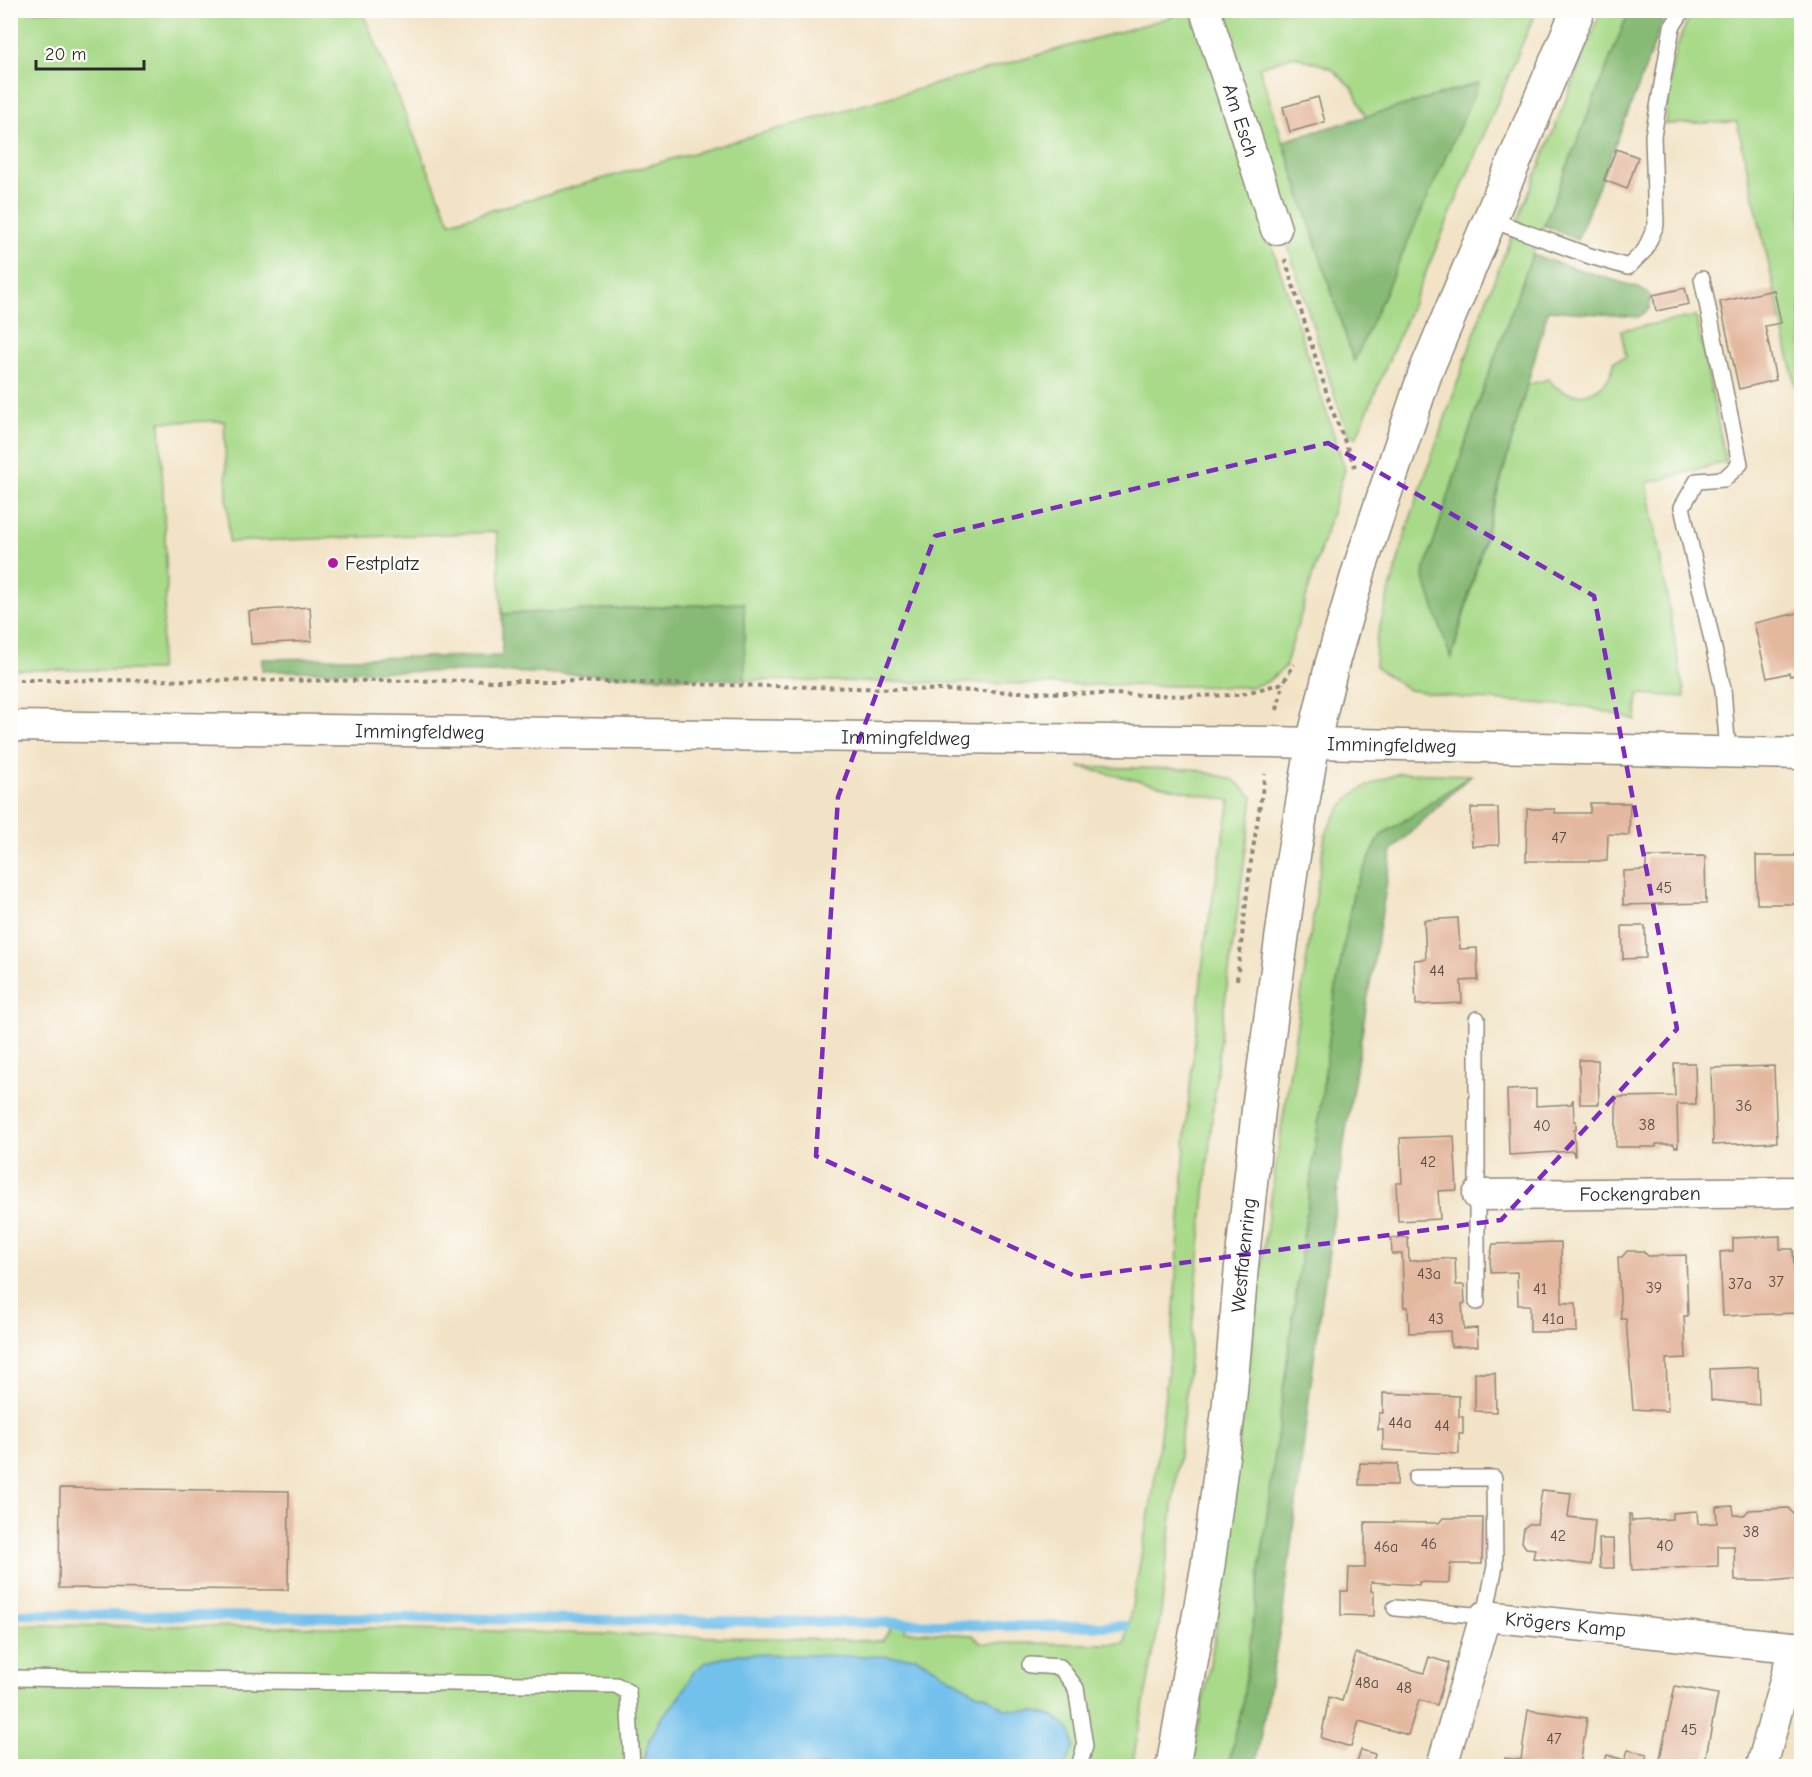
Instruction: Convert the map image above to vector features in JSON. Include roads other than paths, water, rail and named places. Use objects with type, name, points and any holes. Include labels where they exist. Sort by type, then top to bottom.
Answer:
[{"type":"street","name":"Am Esch","points":[[1205,10],[1276,229]]},
{"type":"street","name":"Westfalenring","points":[[1173,1767],[1208,1564],[1229,1407],[1259,1105],[1291,870],[1313,743],[1332,664],[1360,567],[1425,371],[1578,10]]},
{"type":"street","name":"Immingfeldweg","points":[[10,726],[1313,743],[1802,754]]},
{"type":"street","name":"Fockengraben","points":[[1478,1195],[1802,1192]]},
{"type":"street","name":"Krögers Kamp","points":[[1442,1767],[1485,1616],[1798,1648]]},
{"type":"street","points":[[1762,1767],[1798,1648]]},
{"type":"lane","points":[[1489,219],[1590,256],[1628,267],[1645,250],[1656,225],[1653,136],[1672,27],[1683,10]]},
{"type":"lane","points":[[1702,279],[1740,464],[1724,479],[1697,481],[1682,507],[1723,689],[1728,753]]},
{"type":"lane","points":[[1477,1019],[1477,1302]]},
{"type":"lane","points":[[1395,1608],[1485,1616],[1495,1566],[1494,1478],[1416,1478]]},
{"type":"lane","points":[[1030,1665],[1060,1667],[1076,1688],[1085,1746],[1079,1767]]},
{"type":"lane","points":[[10,1678],[616,1685],[628,1692],[632,1767]]},
{"type":"water","points":[[739,1654],[917,1657],[976,1693],[985,1695],[1005,1709],[1033,1711],[1055,1717],[1070,1730],[1074,1746],[1065,1766],[645,1766],[643,1763],[649,1740],[662,1717],[680,1697],[693,1673],[706,1662]]},
{"type":"waterway","points":[[10,1614],[1125,1626]]},
{"type":"place","name":"Festplatz","points":[[333,563]]}]
